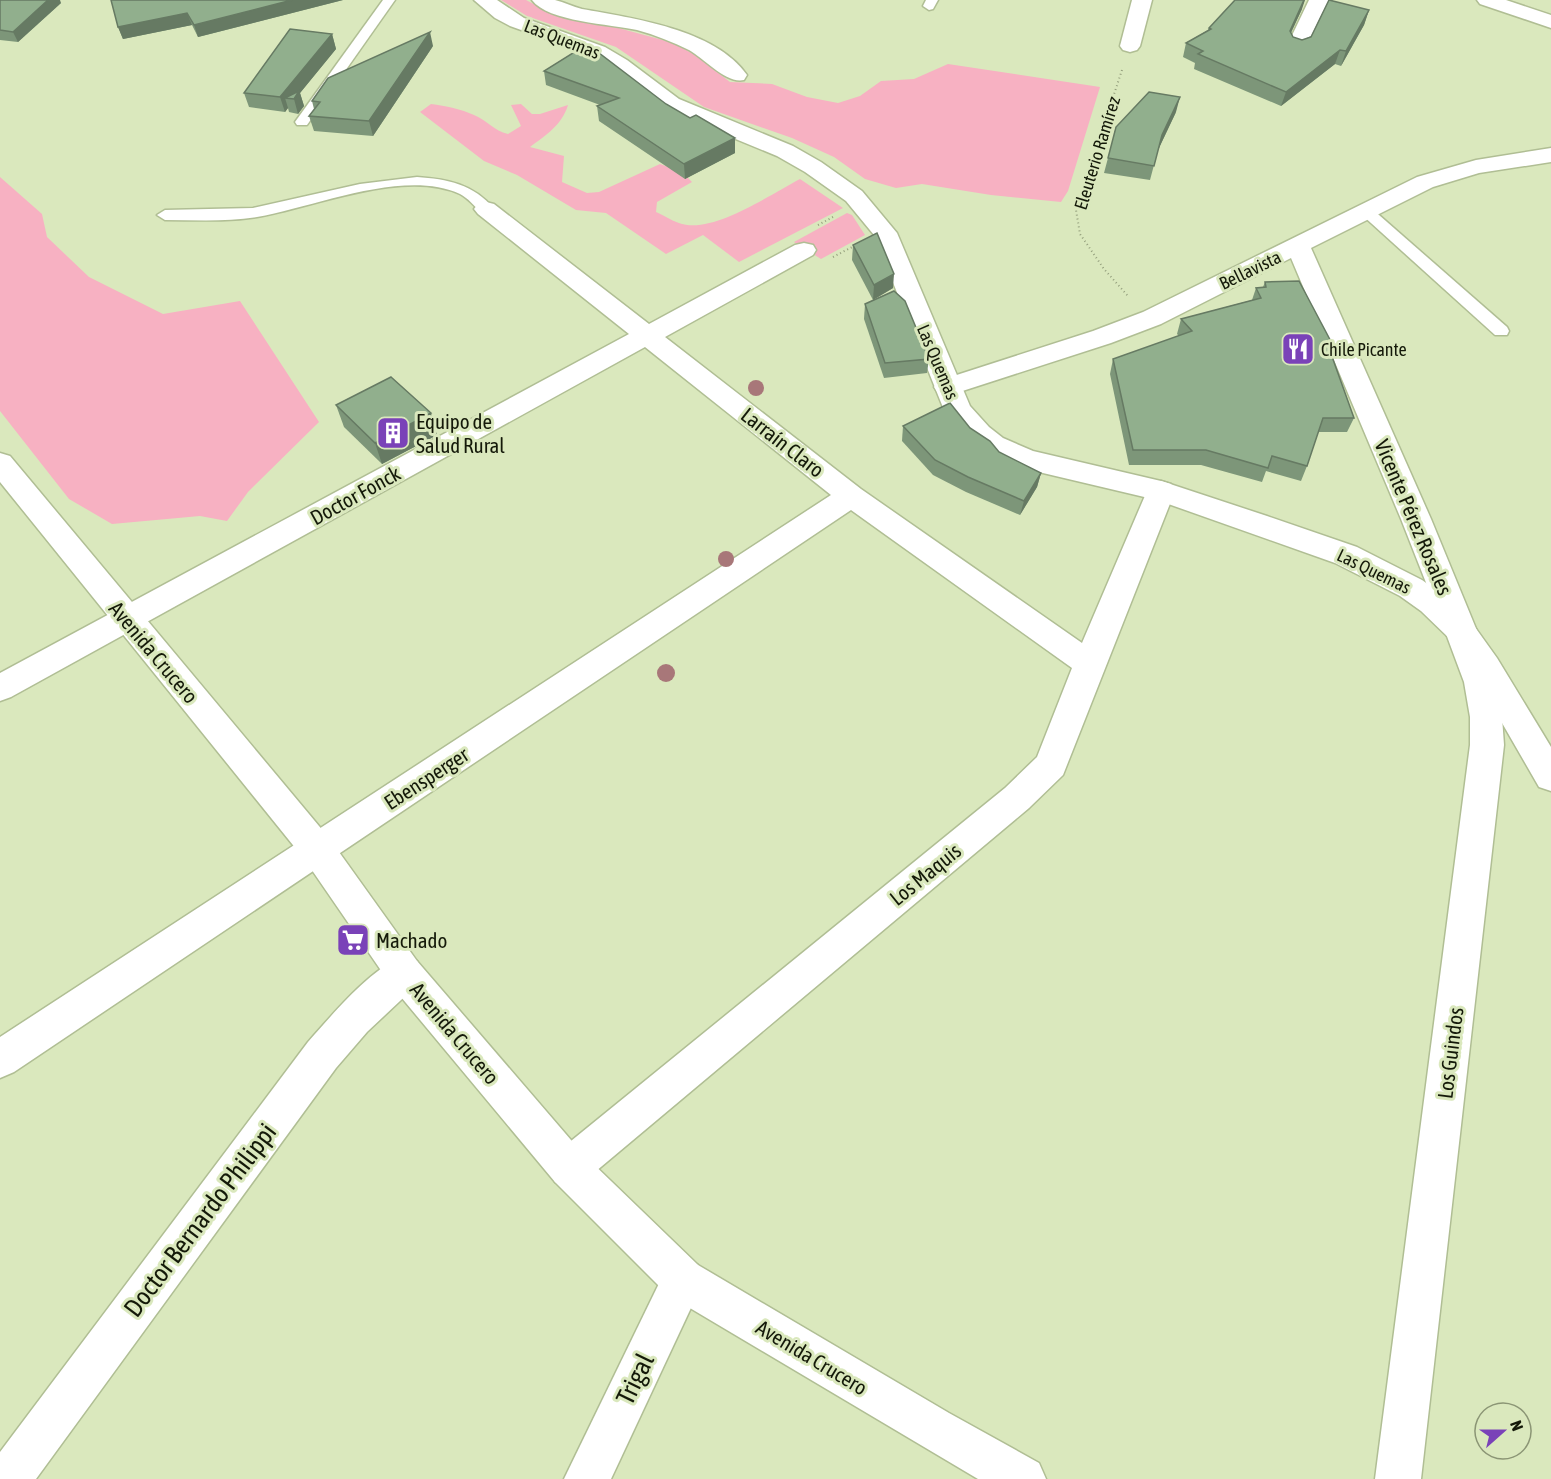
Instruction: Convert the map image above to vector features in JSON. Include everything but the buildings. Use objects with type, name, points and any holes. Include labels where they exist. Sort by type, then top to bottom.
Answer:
[{"type":"street","name":"Las Quemas","points":[[484,0],[502,15],[517,22],[598,51],[678,107],[785,151],[843,187],[860,202],[883,231],[958,410],[979,434],[1008,453],[1161,491],[1346,555],[1389,575],[1432,603],[1461,631]]},
{"type":"street","points":[[542,0],[562,10],[622,21],[682,37],[721,60],[736,75]]},
{"type":"street","points":[[1130,46],[1142,0]]},
{"type":"street","points":[[1297,46],[1319,0]]},
{"type":"street","points":[[1487,0],[1551,22]]},
{"type":"street","name":"Bellavista","points":[[947,387],[1102,337],[1152,318],[1438,177],[1476,167],[1551,155]]},
{"type":"street","name":"Larraín Claro","points":[[486,209],[851,496],[1089,664]]},
{"type":"street","name":"Doctor Fonck","points":[[0,688],[647,335],[807,240]]},
{"type":"street","name":"Vicente Pérez Rosales","points":[[1298,247],[1416,519],[1461,631],[1486,667],[1551,777]]},
{"type":"street","name":"Avenida Crucero","points":[[0,463],[317,849],[404,973],[569,1168],[683,1280],[933,1429],[1023,1479]]},
{"type":"street","name":"Los Maquis","points":[[569,1168],[1026,790],[1051,765],[1089,664],[1161,491]]},
{"type":"street","name":"Ebensperger","points":[[0,1059],[851,496]]},
{"type":"street","name":"Los Guindos","points":[[1398,1479],[1487,745],[1486,717],[1480,682],[1461,631]]},
{"type":"street","name":"Doctor Bernardo Philippi","points":[[8,1479],[322,1055],[354,1019],[404,973]]},
{"type":"street","name":"Trigal","points":[[586,1479],[683,1280]]},
{"type":"lane","points":[[302,122],[389,0]]},
{"type":"lane","points":[[165,215],[252,213],[364,188],[414,182],[451,185],[467,192],[486,209]]},
{"type":"lane","points":[[1366,212],[1502,331]]},
{"type":"path","name":"Eleuterio Ramírez","points":[[1130,46],[1076,210],[1080,234],[1104,269],[1152,318]]},
{"type":"path","points":[[807,240],[860,202]]},
{"type":"path","points":[[832,259],[883,231]]},
{"type":"shaded area","points":[[501,0],[526,0],[555,15],[596,22],[674,43],[695,55],[730,82],[772,84],[807,97],[838,103],[860,96],[881,81],[914,79],[948,64],[1100,87],[1068,191],[1061,202],[991,195],[922,184],[896,188],[865,179],[834,157],[792,138],[704,107],[616,47],[527,16]]},
{"type":"shaded area","points":[[431,104],[469,113],[508,134],[521,126],[511,105],[521,104],[532,114],[540,114],[568,105],[558,124],[530,147],[564,156],[562,182],[587,193],[599,192],[660,164],[682,172],[692,182],[657,202],[656,212],[682,224],[710,223],[726,218],[800,179],[843,208],[739,262],[703,235],[666,254],[606,213],[576,210],[517,175],[484,161],[420,112]]},
{"type":"shaded area","points":[[0,177],[42,214],[47,237],[89,277],[163,314],[240,301],[319,422],[248,492],[227,521],[200,516],[112,524],[69,499],[0,411]]},
{"type":"shaded area","points":[[847,213],[852,215],[865,235],[821,259],[794,242]]},
{"type":"place","name":"Chile Picante","points":[[1298,349]]},
{"type":"place","name":"Equipo de Salud Rural","points":[[393,433]]},
{"type":"place","name":"Machado","points":[[353,940]]}]
